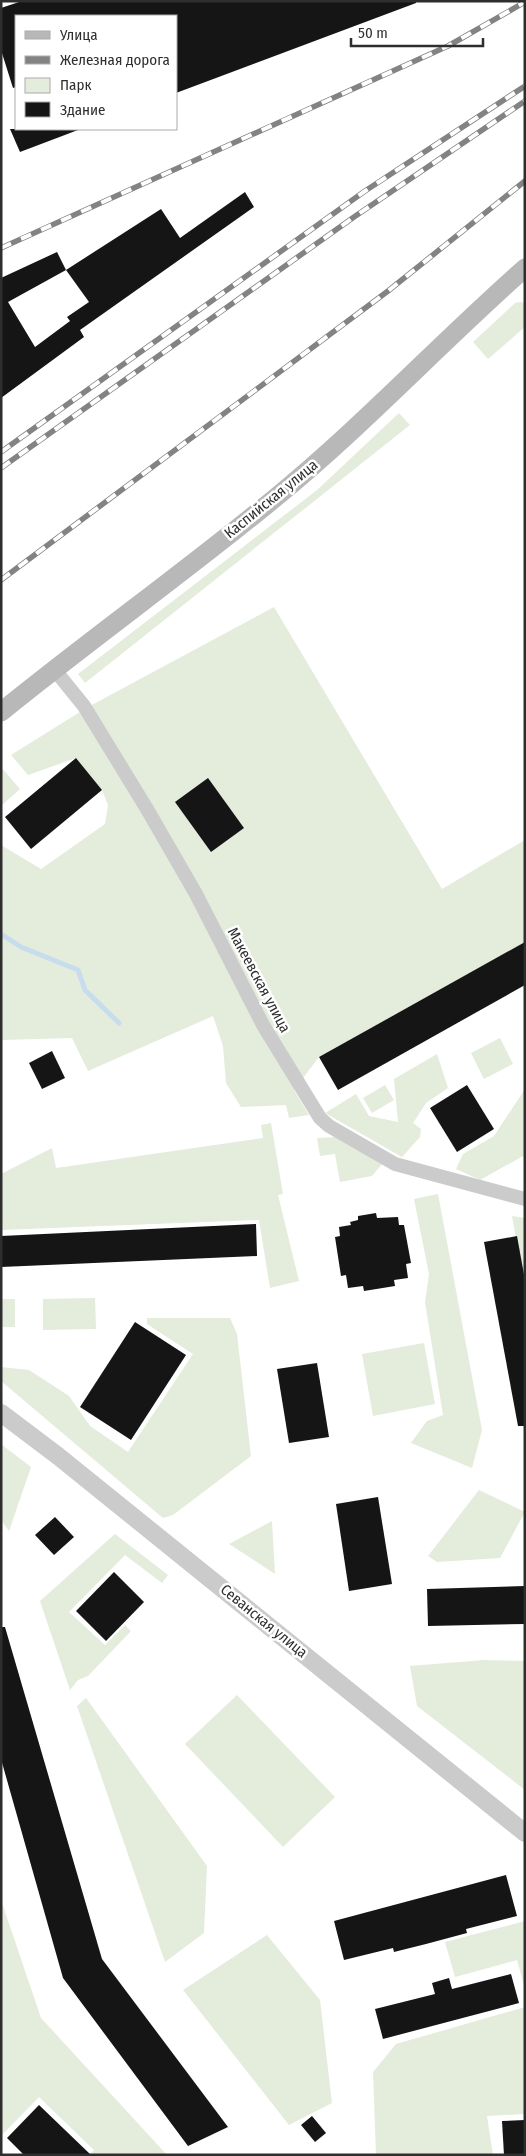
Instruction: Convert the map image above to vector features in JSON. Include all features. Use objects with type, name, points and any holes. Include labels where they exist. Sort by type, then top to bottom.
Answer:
[{"type":"main road","name":"Каспийская улица","points":[[1,712],[282,493],[351,432],[525,268]]},
{"type":"street","name":"Макеевская улица","points":[[54,669],[84,706],[147,809],[196,894],[263,1025],[320,1118],[329,1126],[395,1164],[525,1199]]},
{"type":"street","name":"Севанская улица","points":[[1,1413],[58,1456],[330,1674],[525,1833]]},
{"type":"green space","points":[[515,303],[525,303],[525,327],[488,359],[473,342]]},
{"type":"green space","points":[[399,413],[410,425],[85,683],[78,674],[317,490]]},
{"type":"green space","points":[[274,607],[442,889],[525,840],[525,942],[319,1057],[294,1090],[309,1115],[289,1118],[286,1105],[241,1107],[226,1083],[223,1046],[213,1016],[88,1071],[72,1038],[1,1040],[1,845],[41,869],[105,824],[108,805],[102,790],[76,758],[28,775],[11,755],[88,707]]},
{"type":"green space","points":[[1,767],[20,789],[1,806]]},
{"type":"green space","points":[[500,1038],[513,1064],[484,1079],[471,1053]]},
{"type":"green space","points":[[437,1054],[448,1088],[426,1103],[413,1123],[421,1129],[420,1137],[402,1157],[325,1113],[356,1094],[369,1116],[398,1122],[394,1079]]},
{"type":"green space","points":[[385,1085],[394,1100],[372,1113],[363,1098]]},
{"type":"green space","points":[[525,1089],[525,1155],[480,1180],[456,1169],[463,1154],[494,1136]]},
{"type":"green space","points":[[271,1123],[283,1194],[278,1195],[299,1281],[270,1288],[259,1220],[1,1230],[1,1174],[52,1148],[56,1168],[263,1138],[261,1125]]},
{"type":"green space","points":[[335,1137],[383,1163],[372,1176],[340,1182],[335,1154],[320,1156],[317,1138]]},
{"type":"green space","points":[[438,1194],[482,1430],[472,1468],[411,1443],[427,1421],[443,1415],[425,1302],[429,1274],[414,1199]]},
{"type":"green space","points":[[512,1216],[525,1218],[525,1289]]},
{"type":"green space","points":[[95,1298],[96,1329],[43,1330],[43,1299]]},
{"type":"green space","points":[[1,1299],[15,1299],[15,1327],[1,1327]]},
{"type":"green space","points":[[147,1318],[230,1318],[237,1334],[251,1456],[173,1515],[163,1518],[1,1381],[1,1367],[29,1370],[69,1396],[90,1426],[128,1452],[193,1354],[147,1324]]},
{"type":"green space","points":[[424,1343],[435,1404],[373,1416],[362,1354]]},
{"type":"green space","points":[[1,1444],[31,1467],[9,1531],[1,1520]]},
{"type":"green space","points":[[479,1490],[525,1512],[500,1558],[437,1562],[428,1556]]},
{"type":"green space","points":[[272,1521],[275,1574],[229,1544]]},
{"type":"green space","points":[[115,1534],[168,1575],[162,1583],[125,1555],[69,1612],[105,1645],[125,1625],[131,1631],[88,1676],[78,1680],[70,1690],[40,1601]]},
{"type":"green space","points":[[484,1660],[525,1661],[525,1790],[417,1706],[410,1666]]},
{"type":"green space","points":[[237,1695],[335,1797],[283,1847],[185,1744]]},
{"type":"green space","points":[[86,1698],[207,1866],[204,1933],[165,1962],[77,1706]]},
{"type":"green space","points":[[1,1900],[41,2018],[167,2155],[90,2155],[94,2150],[39,2097],[1,2136]]},
{"type":"green space","points":[[525,1921],[525,1989],[517,1960],[455,1977],[445,1942]]},
{"type":"green space","points":[[267,1935],[320,2000],[332,2103],[289,2125],[183,1990]]},
{"type":"green space","points":[[525,2007],[525,2114],[487,2116],[493,2155],[376,2155],[373,2072],[396,2044]]},
{"type":"building","points":[[22,1],[416,1],[416,3],[178,92],[178,15],[15,15],[15,87],[13,88],[1,50],[1,8]]},
{"type":"building","points":[[10,129],[78,130],[20,152]]},
{"type":"building","points":[[245,192],[254,207],[80,330],[84,337],[1,398],[1,278],[57,252],[66,270],[161,209],[180,238]],"holes":[[[66,270],[89,302],[67,317],[70,321],[35,347],[8,302]]]},
{"type":"building","points":[[76,758],[102,790],[31,849],[5,817]]},
{"type":"building","points":[[208,778],[244,828],[211,852],[175,802]]},
{"type":"building","points":[[525,942],[525,985],[338,1090],[319,1057]]},
{"type":"building","points":[[52,1051],[65,1078],[42,1089],[29,1063]]},
{"type":"building","points":[[467,1085],[494,1129],[457,1152],[430,1108]]},
{"type":"building","points":[[376,1213],[377,1218],[398,1217],[399,1225],[404,1225],[411,1263],[406,1264],[408,1278],[394,1280],[395,1286],[364,1291],[363,1286],[348,1288],[346,1275],[341,1276],[335,1237],[340,1236],[339,1227],[351,1225],[350,1222],[358,1220],[358,1216]]},
{"type":"building","points":[[256,1224],[257,1256],[1,1267],[1,1236]]},
{"type":"building","points":[[517,1236],[525,1280],[525,1426],[518,1426],[484,1242]]},
{"type":"building","points":[[135,1322],[186,1355],[131,1440],[80,1407]]},
{"type":"building","points":[[317,1363],[329,1437],[289,1443],[277,1369]]},
{"type":"building","points":[[378,1497],[392,1584],[349,1591],[336,1504]]},
{"type":"building","points":[[55,1517],[74,1537],[54,1555],[35,1535]]},
{"type":"building","points":[[114,1572],[144,1602],[106,1641],[76,1611]]},
{"type":"building","points":[[525,1586],[525,1624],[428,1626],[427,1589]]},
{"type":"building","points":[[1,1627],[5,1627],[102,1959],[228,2127],[188,2146],[63,1978],[1,1759]]},
{"type":"building","points":[[506,1875],[517,1916],[466,1929],[467,1933],[426,1944],[394,1952],[393,1948],[344,1960],[334,1921]]},
{"type":"building","points":[[511,1974],[519,2003],[383,2039],[375,2009],[435,1994],[432,1983],[449,1978],[452,1989]]},
{"type":"building","points":[[39,2105],[91,2155],[24,2155],[7,2138]]},
{"type":"building","points":[[312,2116],[326,2133],[315,2142],[301,2125]]},
{"type":"building","points":[[525,2120],[525,2155],[504,2155],[502,2121]]},
{"type":"waterway","points":[[1,934],[21,947],[78,970],[85,990],[119,1023]]},
{"type":"railway","points":[[1,248],[448,46],[525,2]]},
{"type":"railway","points":[[1,452],[365,191],[525,86]]},
{"type":"railway","points":[[1,468],[354,217],[525,101]]},
{"type":"railway","points":[[1,580],[388,291],[525,181]]}]
